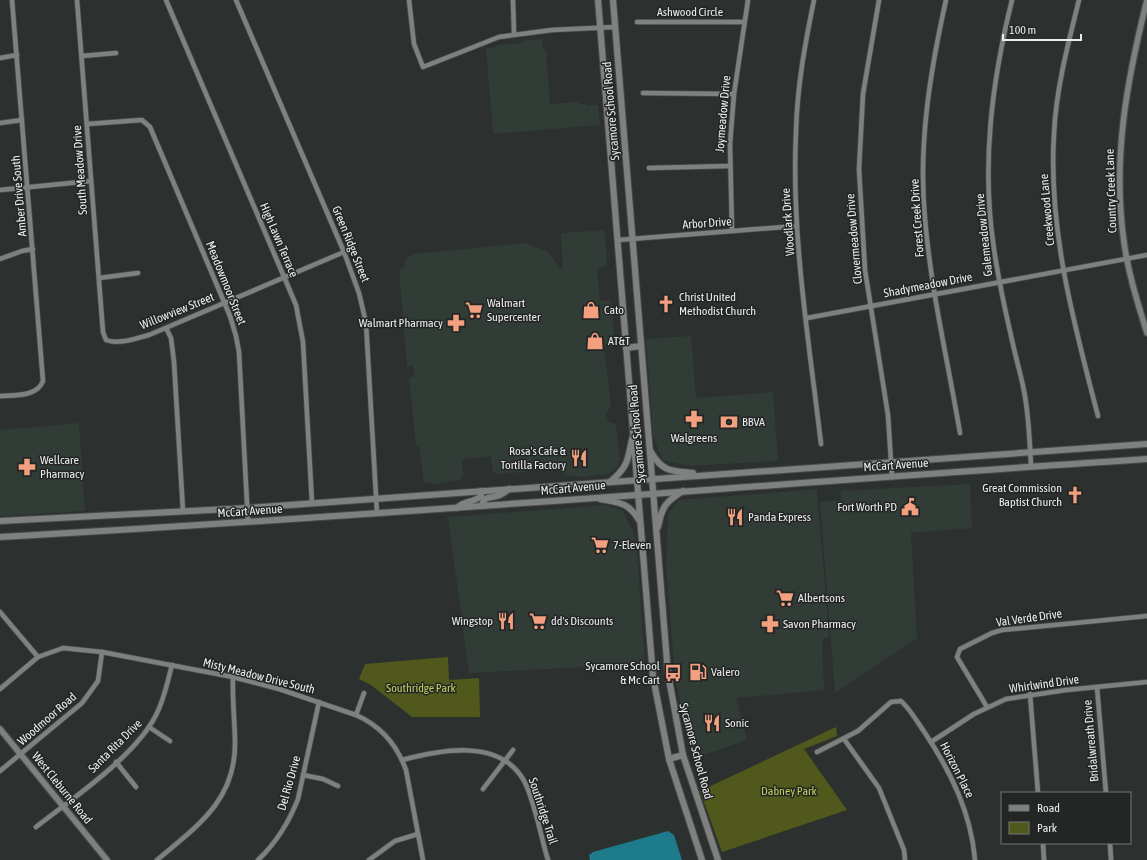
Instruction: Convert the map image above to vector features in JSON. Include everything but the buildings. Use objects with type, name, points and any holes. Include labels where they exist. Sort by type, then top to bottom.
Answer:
[{"type":"main road","name":"Sycamore School Road","points":[[598,0],[638,479],[647,608],[656,696],[669,759],[702,860]]},
{"type":"main road","name":"Sycamore School Road","points":[[612,0],[650,448],[661,608],[669,686],[683,755],[718,860]]},
{"type":"main road","points":[[611,149],[625,148]]},
{"type":"main road","points":[[626,348],[641,346]]},
{"type":"main road","points":[[610,481],[621,473],[628,462],[634,432]]},
{"type":"main road","name":"McCart Avenue","points":[[0,521],[248,508],[638,479],[1147,444]]},
{"type":"main road","points":[[650,448],[656,460],[667,470],[707,475]]},
{"type":"main road","name":"McCart Avenue","points":[[0,537],[457,508],[684,490],[892,477],[1031,466],[1137,460],[1147,458]]},
{"type":"main road","points":[[766,471],[768,485]]},
{"type":"main road","points":[[482,506],[483,501],[486,498],[500,496],[508,489]]},
{"type":"main road","points":[[656,539],[661,512],[670,498],[684,490]]},
{"type":"main road","points":[[457,508],[463,502],[479,499],[482,496],[481,491]]},
{"type":"main road","points":[[591,498],[624,503],[633,510],[640,521]]},
{"type":"main road","points":[[647,608],[661,608]]},
{"type":"main road","points":[[669,759],[683,755]]},
{"type":"street","name":"Amber Drive South","points":[[0,396],[29,393],[39,390],[43,381],[12,0]]},
{"type":"street","name":"South Meadow Drive","points":[[77,0],[105,338]]},
{"type":"street","name":"High Lawn Terrace","points":[[166,0],[296,305],[303,342],[312,503]]},
{"type":"street","name":"Green Ridge Street","points":[[236,0],[344,252],[359,293],[366,323],[377,513]]},
{"type":"street","points":[[409,0],[414,44],[423,67],[482,42],[514,33],[615,27]]},
{"type":"street","points":[[513,0],[514,33]]},
{"type":"street","name":"Joymeadow Drive","points":[[732,231],[729,166],[734,94],[743,22],[748,0]]},
{"type":"street","name":"Woodlark Drive","points":[[814,0],[799,81],[796,133],[797,226],[821,444]]},
{"type":"street","name":"Clovermeadow Drive","points":[[880,0],[867,67],[859,149],[862,231],[871,306],[888,415],[892,477]]},
{"type":"street","name":"Forest Creek Drive","points":[[946,0],[930,77],[924,150],[924,218],[960,433]]},
{"type":"street","name":"Galemeadow Drive","points":[[1012,0],[997,68],[990,121],[990,209],[999,282],[1026,402],[1031,466]]},
{"type":"street","name":"Creekwood Lane","points":[[1079,0],[1059,87],[1054,133],[1053,192],[1063,270],[1073,322],[1098,416]]},
{"type":"street","name":"Country Creek Lane","points":[[1147,0],[1126,94],[1119,153],[1121,217],[1127,258],[1147,333]]},
{"type":"street","name":"Ashwood Circle","points":[[637,22],[743,22]]},
{"type":"street","points":[[82,56],[116,54]]},
{"type":"street","points":[[0,58],[17,55]]},
{"type":"street","points":[[643,93],[734,94]]},
{"type":"street","points":[[0,123],[22,120]]},
{"type":"street","name":"Meadowmoor Street","points":[[87,124],[142,120],[150,126],[230,316],[239,352],[248,522]]},
{"type":"street","points":[[649,168],[729,166]]},
{"type":"street","points":[[0,190],[91,181]]},
{"type":"street","name":"Arbor Drive","points":[[618,240],[797,226]]},
{"type":"street","points":[[0,259],[22,251],[33,249]]},
{"type":"street","name":"Willowview Street","points":[[105,338],[115,342],[129,340],[166,328],[344,252]]},
{"type":"street","name":"Shadymeadow Drive","points":[[807,318],[1147,254]]},
{"type":"street","points":[[99,278],[138,273]]},
{"type":"street","points":[[166,328],[171,338],[174,362],[183,511]]},
{"type":"street","points":[[0,612],[38,657]]},
{"type":"street","name":"Val Verde Drive","points":[[987,707],[957,658],[960,649],[992,633],[1008,629],[1147,616]]},
{"type":"street","name":"Misty Meadow Drive South","points":[[0,689],[38,657],[63,648],[102,652],[234,677],[279,688],[366,719],[382,731],[397,748],[402,760],[406,770],[423,860]]},
{"type":"street","name":"Woodmoor Road","points":[[0,771],[82,703],[98,681],[102,652]]},
{"type":"street","name":"Santa Rita Drive","points":[[36,827],[116,762],[149,727],[160,706],[172,665]]},
{"type":"street","points":[[157,860],[209,814],[225,793],[234,761],[234,677]]},
{"type":"street","name":"Whirlwind Drive","points":[[931,742],[987,707],[1006,699],[1030,694],[1147,682]]},
{"type":"street","name":"Bridalwreath Drive","points":[[1097,687],[1106,792]]},
{"type":"street","points":[[356,715],[364,693]]},
{"type":"street","points":[[1030,694],[1038,792]]},
{"type":"street","name":"Horizon Place","points":[[844,739],[858,731],[891,702],[898,701],[908,707],[946,767],[962,802],[971,829],[975,860]]},
{"type":"street","name":"Del Rio Drive","points":[[258,860],[274,842],[288,821],[298,799],[319,702]]},
{"type":"street","points":[[149,727],[170,741]]},
{"type":"street","name":"West Cleburne Road","points":[[0,730],[105,859]]},
{"type":"street","points":[[817,752],[844,739],[879,788],[904,850],[905,860]]},
{"type":"street","points":[[483,788],[512,750]]},
{"type":"street","name":"Southridge Trail","points":[[402,760],[435,752],[451,751],[480,752],[497,756],[505,761],[519,774],[527,788],[548,860]]},
{"type":"street","points":[[116,762],[136,787]]},
{"type":"street","points":[[303,775],[323,779],[338,786]]},
{"type":"street","points":[[369,860],[395,841],[418,834]]},
{"type":"street","points":[[1043,844],[1044,860]]},
{"type":"street","points":[[1110,844],[1111,860]]},
{"type":"shaded area","points":[[542,39],[543,50],[546,50],[550,104],[578,102],[579,104],[586,104],[586,106],[598,105],[600,125],[493,134],[486,48],[494,48],[496,45],[522,43],[522,41]]},
{"type":"shaded area","points":[[605,230],[607,266],[597,269],[600,301],[611,300],[615,345],[604,346],[611,407],[606,413],[608,422],[616,424],[620,460],[617,468],[609,474],[581,477],[568,476],[556,469],[498,474],[493,472],[491,456],[462,459],[463,476],[460,480],[434,484],[424,482],[419,445],[416,446],[409,378],[414,376],[413,365],[407,367],[399,269],[404,268],[405,261],[412,254],[525,243],[548,252],[563,271],[561,233]]},
{"type":"shaded area","points":[[691,336],[696,398],[773,392],[778,461],[688,466],[662,460],[653,435],[646,339]]},
{"type":"shaded area","points":[[79,423],[85,511],[0,516],[0,430]]},
{"type":"shaded area","points":[[970,484],[972,528],[911,533],[917,638],[835,693],[820,502],[841,500],[841,491]]},
{"type":"shaded area","points":[[817,489],[829,637],[822,639],[824,690],[736,698],[747,740],[695,758],[682,712],[675,676],[666,567],[668,513],[679,500]]},
{"type":"shaded area","points":[[606,505],[623,511],[636,538],[645,664],[469,673],[448,517]]},
{"type":"green space","name":"Southridge Park","points":[[448,657],[449,680],[479,678],[480,717],[412,717],[371,685],[359,679],[365,664]]},
{"type":"green space","name":"Dabney Park","points":[[836,727],[837,736],[804,749],[847,810],[722,852],[700,791]]},
{"type":"water","points":[[668,831],[674,835],[682,860],[590,860],[589,855],[593,852]]},
{"type":"place","name":"Christ United Methodist Church","points":[[666,304]]},
{"type":"place","name":"Walmart Supercenter","points":[[474,310]]},
{"type":"place","name":"Cato","points":[[591,310]]},
{"type":"place","name":"Walmart Pharmacy","points":[[456,323]]},
{"type":"place","name":"AT&T","points":[[595,341]]},
{"type":"place","name":"Walgreens","points":[[694,419]]},
{"type":"place","name":"BBVA","points":[[729,422]]},
{"type":"place","name":"Rosa's Cafe & Tortilla Factory","points":[[579,458]]},
{"type":"place","name":"Wellcare Pharmacy","points":[[27,467]]},
{"type":"place","name":"Great Commission Baptist Church","points":[[1075,495]]},
{"type":"place","name":"Fort Worth PD","points":[[910,507]]},
{"type":"place","name":"Panda Express","points":[[735,517]]},
{"type":"place","name":"7-Eleven","points":[[600,545]]},
{"type":"place","name":"Albertsons","points":[[785,598]]},
{"type":"place","name":"Wingstop","points":[[506,621]]},
{"type":"place","name":"dd's Discounts","points":[[538,621]]},
{"type":"place","name":"Savon Pharmacy","points":[[770,624]]},
{"type":"place","name":"Valero","points":[[698,672]]},
{"type":"place","name":"Sycamore School & Mc Cart","points":[[673,673]]},
{"type":"place","name":"Sonic","points":[[712,723]]}]
